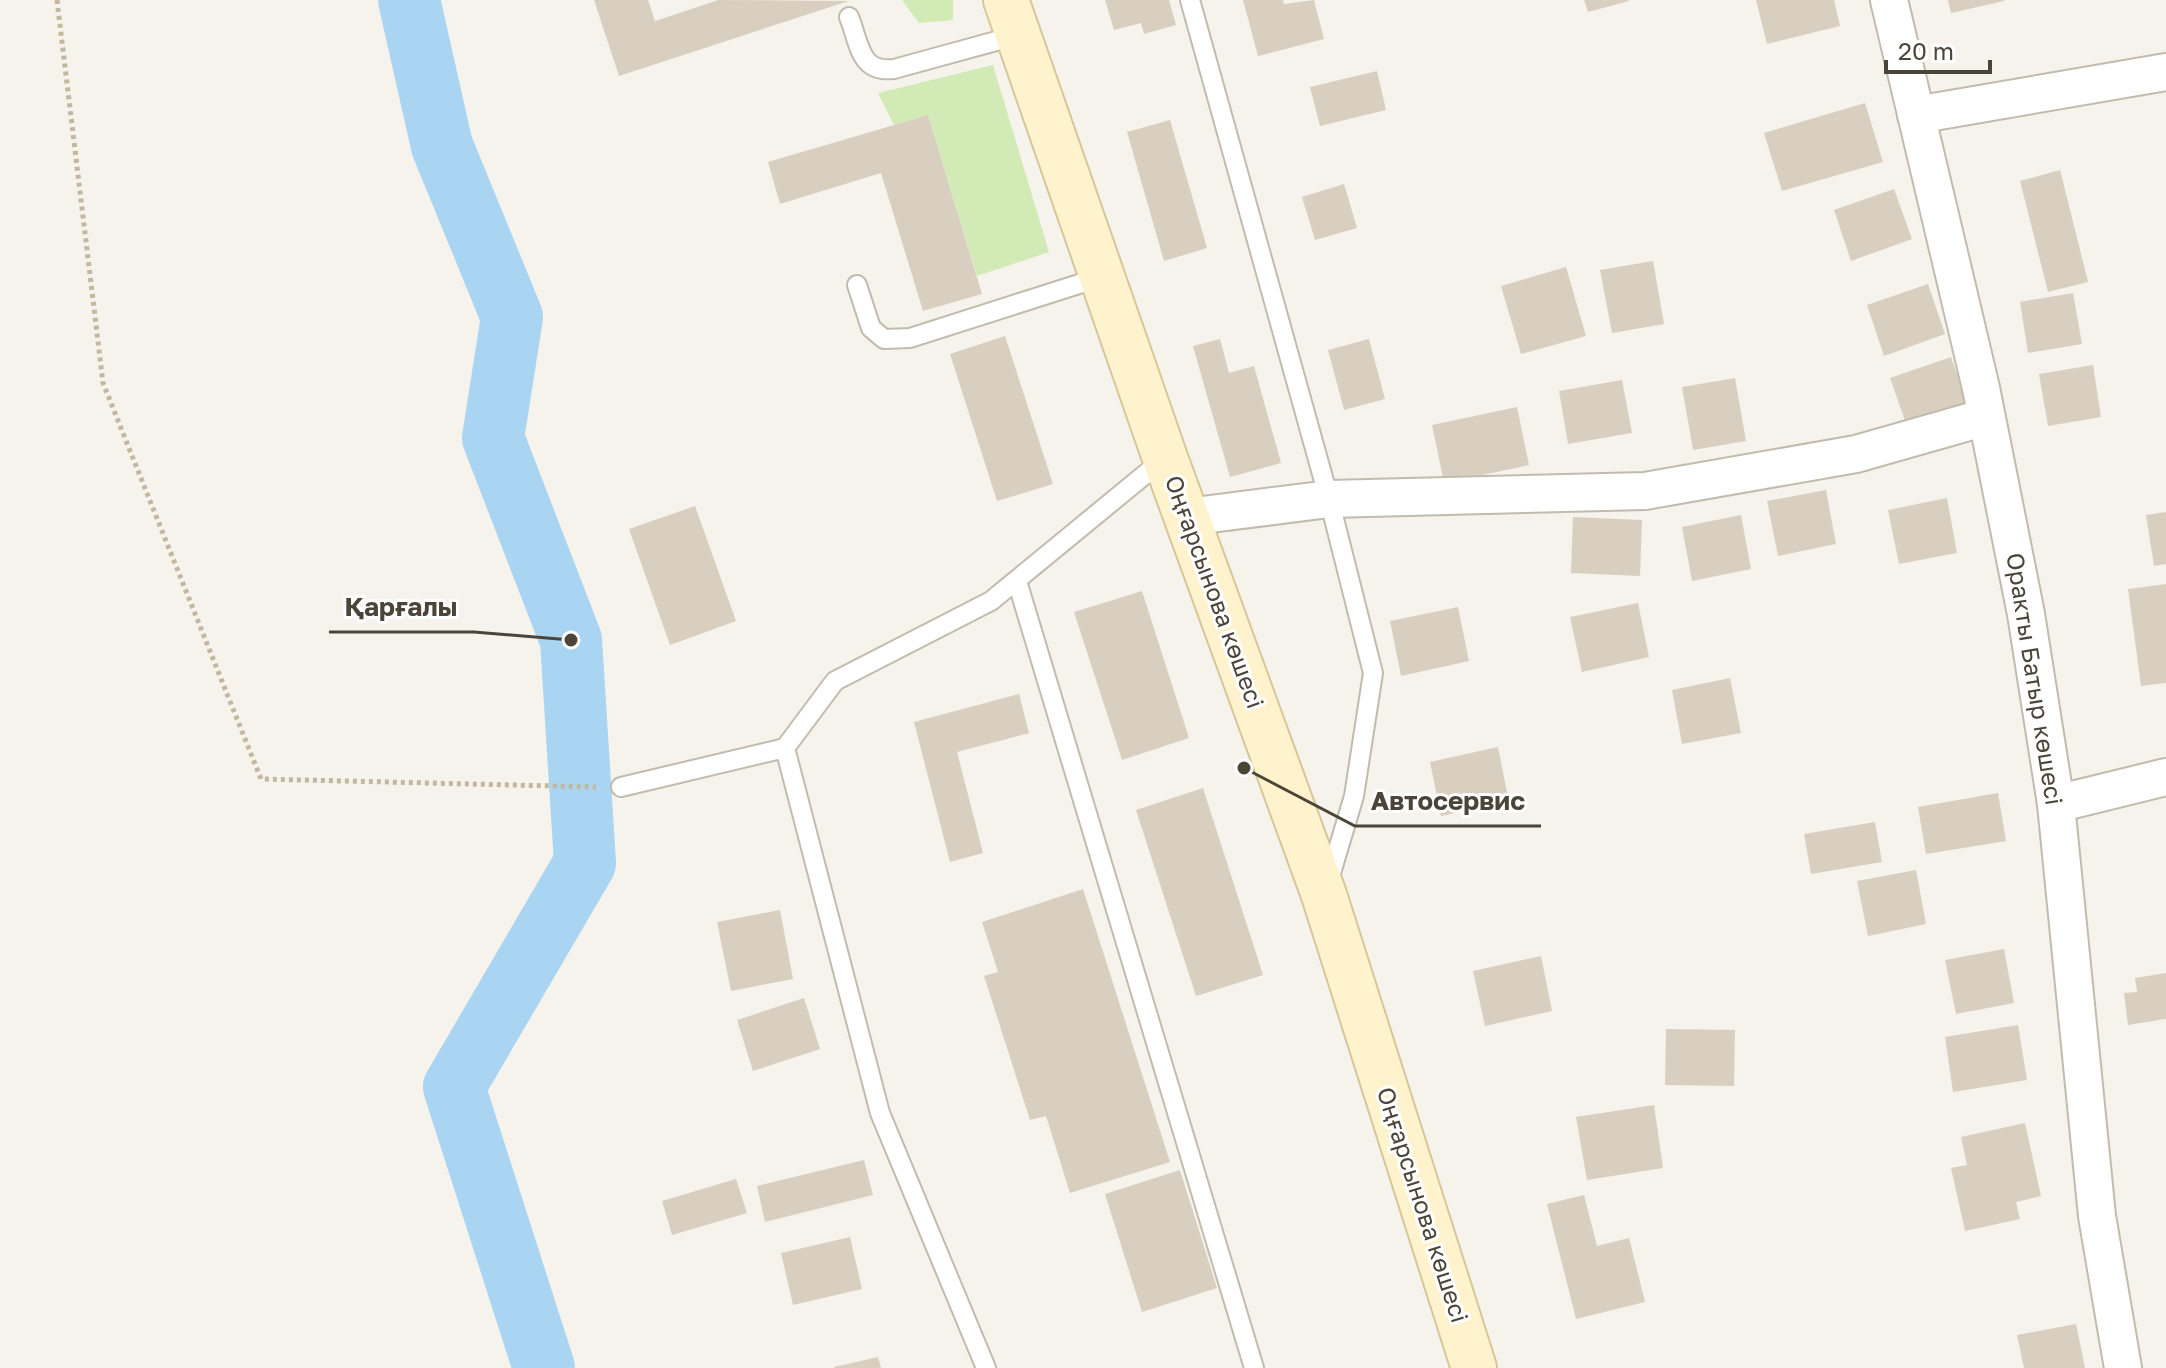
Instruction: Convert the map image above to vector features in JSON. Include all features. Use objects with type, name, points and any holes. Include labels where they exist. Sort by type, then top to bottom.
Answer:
[{"type":"main road","name":"Оңғарсынова көшесі","points":[[1012,18],[1165,458],[1324,895],[1474,1368]]},
{"type":"street","name":"Оракты Батыр көшесі","points":[[1889,0],[1986,417],[2026,614],[2056,804],[2097,1216],[2123,1368]]},
{"type":"street","points":[[1916,115],[2166,72]]},
{"type":"street","points":[[1187,517],[1329,499],[1645,491],[1856,454],[1986,417]]},
{"type":"street","points":[[2056,804],[2166,777]]},
{"type":"lane","points":[[1190,0],[1329,499],[1373,673],[1354,796],[1324,895]]},
{"type":"lane","points":[[849,17],[868,65],[878,71],[894,69],[1012,18]]},
{"type":"lane","points":[[857,285],[871,328],[884,339],[910,338],[1101,277]]},
{"type":"lane","points":[[621,787],[785,748],[835,681],[991,601],[1165,458]]},
{"type":"lane","points":[[1017,581],[1254,1368]]},
{"type":"lane","points":[[785,748],[880,1113],[986,1368]]},
{"type":"path","points":[[57,0],[103,383],[261,779],[621,787]]},
{"type":"green space","points":[[902,0],[953,0],[953,20],[919,23]]},
{"type":"green space","points":[[993,65],[1049,252],[977,276],[928,115],[894,125],[878,93]]},
{"type":"building","points":[[594,0],[648,0],[655,21],[718,0],[849,1],[619,76]]},
{"type":"building","points":[[1105,0],[1169,0],[1176,25],[1144,34],[1141,23],[1114,30]]},
{"type":"building","points":[[1243,0],[1283,0],[1284,4],[1314,0],[1324,39],[1258,56]]},
{"type":"building","points":[[1584,0],[1629,0],[1629,1],[1588,12]]},
{"type":"building","points":[[1756,0],[1834,0],[1840,26],[1767,44]]},
{"type":"building","points":[[1948,0],[2004,0],[2004,1],[1951,13]]},
{"type":"building","points":[[1377,71],[1386,110],[1320,126],[1310,87]]},
{"type":"building","points":[[1865,103],[1883,162],[1782,191],[1764,133]]},
{"type":"building","points":[[928,115],[982,294],[923,311],[881,173],[780,204],[768,162]]},
{"type":"building","points":[[1170,120],[1207,248],[1164,261],[1127,132]]},
{"type":"building","points":[[2060,170],[2088,282],[2048,292],[2020,181]]},
{"type":"building","points":[[1344,184],[1357,228],[1315,240],[1302,197]]},
{"type":"building","points":[[1894,189],[1912,239],[1851,261],[1834,210]]},
{"type":"building","points":[[1653,261],[1664,324],[1612,333],[1600,270]]},
{"type":"building","points":[[1566,267],[1586,336],[1521,354],[1501,286]]},
{"type":"building","points":[[1928,284],[1945,334],[1884,356],[1867,305]]},
{"type":"building","points":[[2073,293],[2082,344],[2028,353],[2020,302]]},
{"type":"building","points":[[1005,336],[1053,484],[997,501],[950,354]]},
{"type":"building","points":[[1220,339],[1229,373],[1254,366],[1281,463],[1230,477],[1193,346]]},
{"type":"building","points":[[1369,339],[1385,399],[1344,410],[1328,350]]},
{"type":"building","points":[[1951,357],[1969,407],[1908,429],[1890,378]]},
{"type":"building","points":[[2093,365],[2101,417],[2048,426],[2039,374]]},
{"type":"building","points":[[1735,378],[1746,441],[1693,450],[1682,387]]},
{"type":"building","points":[[1622,380],[1632,433],[1568,444],[1559,391]]},
{"type":"building","points":[[1517,407],[1529,465],[1444,483],[1432,425]]},
{"type":"building","points":[[1826,490],[1836,544],[1778,556],[1767,501]]},
{"type":"building","points":[[1947,498],[1957,553],[1899,564],[1888,510]]},
{"type":"building","points":[[695,506],[736,621],[670,645],[629,529]]},
{"type":"building","points":[[2166,512],[2166,564],[2154,566],[2146,515]]},
{"type":"building","points":[[1741,515],[1751,569],[1692,581],[1682,527]]},
{"type":"building","points":[[1573,517],[1642,520],[1640,576],[1571,573]]},
{"type":"building","points":[[2166,584],[2166,683],[2141,686],[2128,589]]},
{"type":"building","points":[[1142,591],[1189,738],[1122,760],[1074,612]]},
{"type":"building","points":[[1638,603],[1649,657],[1582,672],[1570,617]]},
{"type":"building","points":[[1458,607],[1469,661],[1401,676],[1390,621]]},
{"type":"building","points":[[1730,678],[1741,733],[1682,744],[1672,690]]},
{"type":"building","points":[[1019,694],[1029,733],[957,752],[983,853],[950,862],[914,722]]},
{"type":"building","points":[[1498,747],[1509,802],[1441,816],[1430,762]]},
{"type":"building","points":[[1203,788],[1263,975],[1196,996],[1136,810]]},
{"type":"building","points":[[1998,793],[2006,841],[1926,854],[1918,807]]},
{"type":"building","points":[[1875,822],[1882,862],[1811,874],[1804,834]]},
{"type":"building","points":[[1916,870],[1926,924],[1868,936],[1857,881]]},
{"type":"building","points":[[1083,889],[1170,1162],[1070,1193],[1046,1116],[1030,1120],[984,976],[998,972],[982,922]]},
{"type":"building","points":[[780,910],[793,979],[731,991],[717,922]]},
{"type":"building","points":[[2004,949],[2014,1003],[1956,1014],[1945,960]]},
{"type":"building","points":[[1541,956],[1552,1011],[1485,1026],[1473,971]]},
{"type":"building","points":[[2166,973],[2166,1019],[2128,1025],[2124,993],[2137,992],[2135,978]]},
{"type":"building","points":[[804,998],[820,1049],[753,1071],[737,1020]]},
{"type":"building","points":[[2018,1025],[2027,1080],[1953,1092],[1945,1037]]},
{"type":"building","points":[[1666,1029],[1735,1030],[1734,1086],[1665,1085]]},
{"type":"building","points":[[1654,1105],[1663,1168],[1587,1180],[1576,1117]]},
{"type":"building","points":[[2025,1123],[2041,1196],[2016,1202],[2020,1219],[1965,1231],[1951,1168],[1967,1165],[1961,1137]]},
{"type":"building","points":[[864,1160],[873,1195],[765,1222],[757,1186]]},
{"type":"building","points":[[1180,1170],[1217,1288],[1142,1312],[1105,1194]]},
{"type":"building","points":[[736,1179],[747,1213],[672,1235],[662,1201]]},
{"type":"building","points":[[1584,1195],[1597,1246],[1629,1238],[1645,1302],[1576,1319],[1547,1204]]},
{"type":"building","points":[[850,1237],[862,1289],[793,1305],[781,1253]]},
{"type":"building","points":[[2076,1324],[2085,1368],[2024,1368],[2017,1335]]},
{"type":"building","points":[[878,1357],[881,1368],[834,1368],[834,1367]]},
{"type":"waterway","points":[[409,0],[442,146],[512,317],[493,438],[571,640],[585,863],[454,1087],[544,1368]]},
{"type":"place","name":"Қарғалы","points":[[571,640]]},
{"type":"place","name":"Автосервис","points":[[1244,768]]}]
